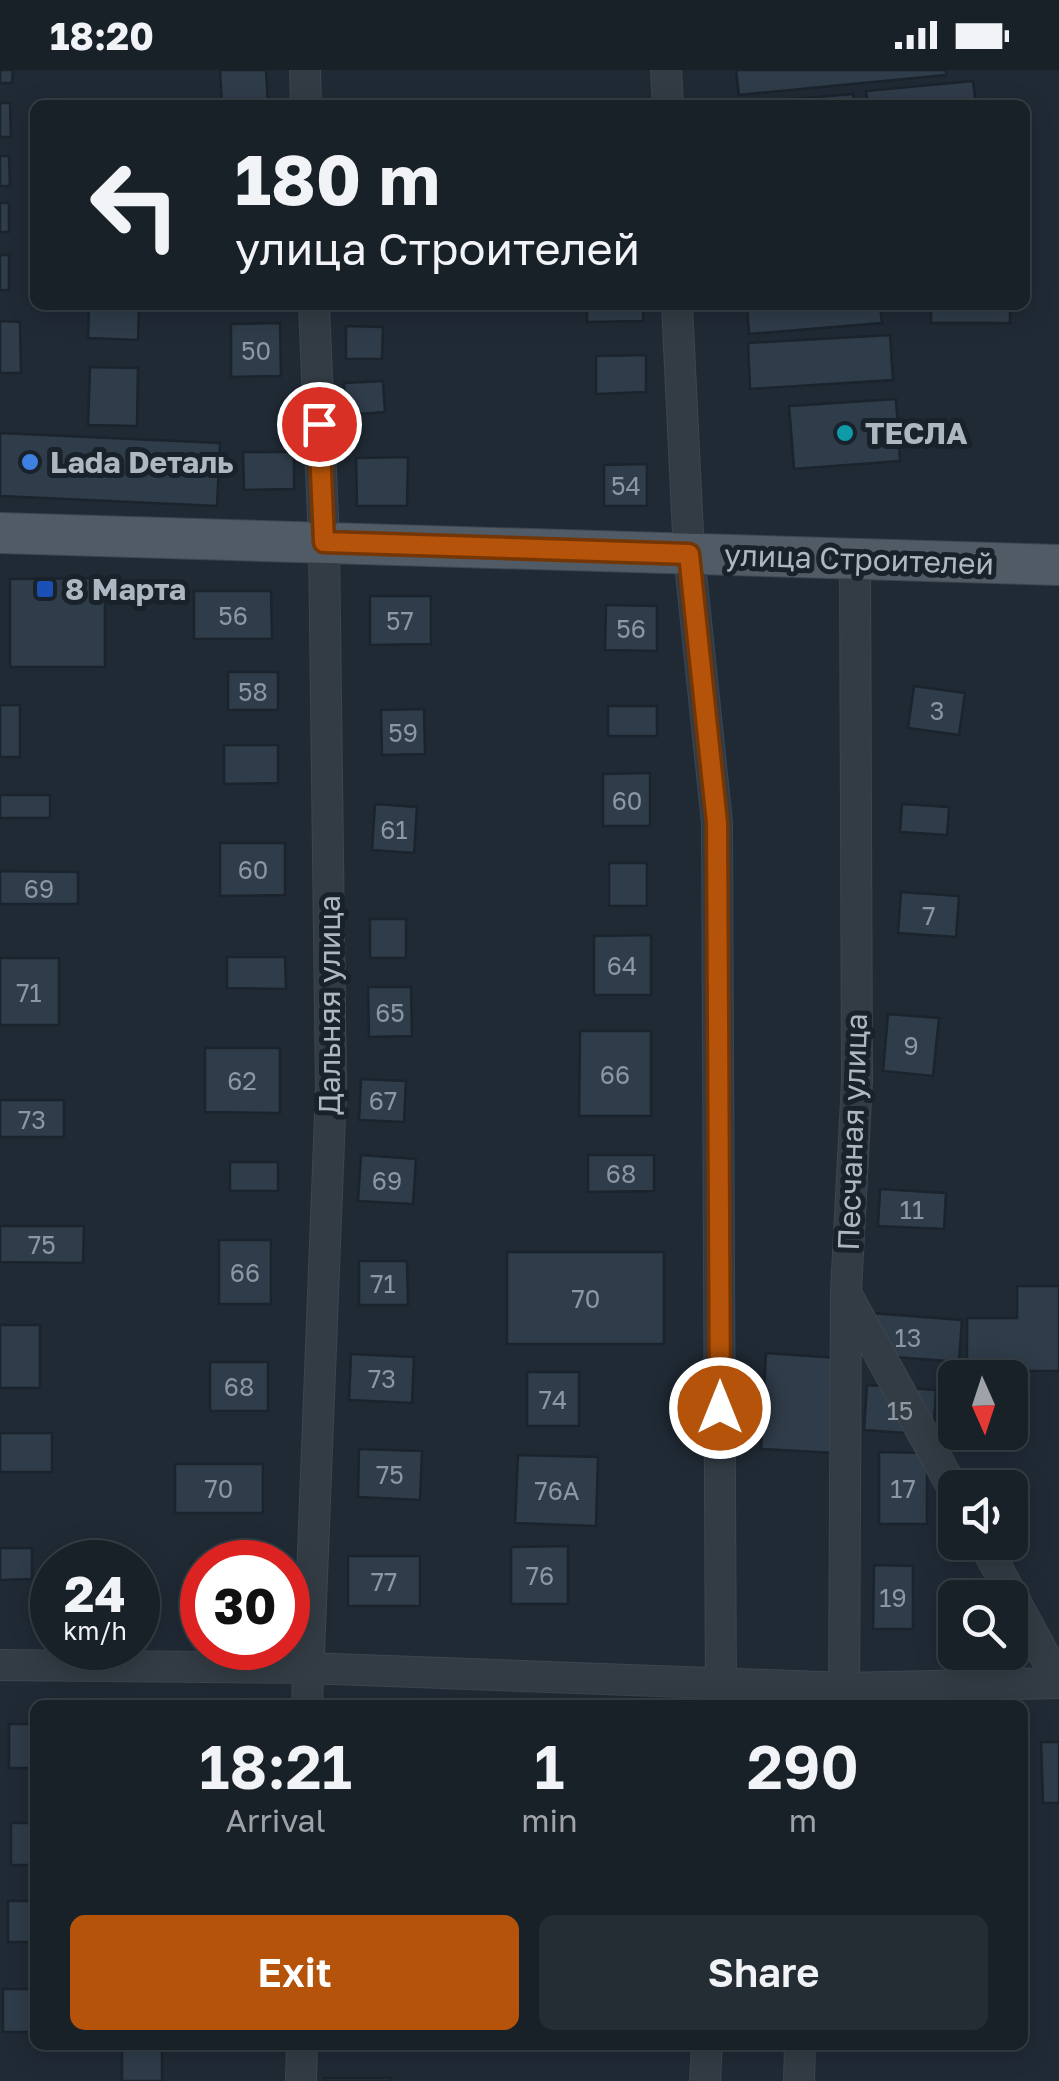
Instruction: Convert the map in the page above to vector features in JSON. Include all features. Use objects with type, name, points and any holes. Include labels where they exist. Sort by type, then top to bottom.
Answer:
[{"type":"main road","name":"улица Строителей","points":[[0,533],[1059,566]]},
{"type":"street","points":[[305,70],[306,100]]},
{"type":"street","points":[[666,70],[668,100]]},
{"type":"street","name":"Дальняя улица","points":[[310,1599],[332,1090],[324,542],[314,310]]},
{"type":"street","points":[[677,310],[689,554],[717,823],[721,1695]]},
{"type":"street","name":"Песчаная улица","points":[[845,1696],[846,1292],[857,1081],[855,559]]},
{"type":"street","points":[[846,1292],[943,1470]]},
{"type":"street","points":[[310,1668],[721,1695],[845,1696],[1059,1682],[993,1560]]},
{"type":"street","points":[[0,1665],[180,1667]]},
{"type":"street","name":"Дальняя улица","points":[[306,1700],[307,1670]]},
{"type":"street","points":[[302,2050],[302,2081]]},
{"type":"street","points":[[705,2081],[706,2050]]},
{"type":"street","points":[[799,2081],[800,2050]]},
{"type":"building","points":[[0,70],[13,70],[12,83],[0,83]]},
{"type":"building","points":[[220,70],[266,70],[268,100],[222,100]]},
{"type":"building","points":[[736,70],[946,70],[946,75],[739,95]]},
{"type":"building","points":[[973,81],[975,100],[867,100],[866,91]]},
{"type":"building","points":[[853,94],[854,100],[779,100]]},
{"type":"building","points":[[0,103],[10,103],[11,137],[0,137]]},
{"type":"building","points":[[0,156],[9,156],[10,186],[0,186]]},
{"type":"building","points":[[0,203],[9,203],[9,232],[0,232]]},
{"type":"building","points":[[0,255],[9,255],[9,290],[0,290]]},
{"type":"building","points":[[89,310],[139,310],[138,340],[88,338]]},
{"type":"building","points":[[587,310],[643,310],[643,321],[587,322]]},
{"type":"building","points":[[747,310],[881,310],[882,323],[749,334]]},
{"type":"building","points":[[931,310],[1010,310],[1010,323],[931,323]]},
{"type":"building","points":[[0,321],[20,322],[21,373],[0,373]]},
{"type":"building","points":[[280,323],[281,376],[231,377],[231,324]]},
{"type":"building","points":[[346,326],[383,327],[382,359],[346,359]]},
{"type":"building","points":[[890,335],[893,380],[750,389],[748,343]]},
{"type":"building","points":[[646,355],[646,392],[596,394],[596,356]]},
{"type":"building","points":[[90,367],[138,368],[137,426],[88,425]]},
{"type":"building","points":[[383,381],[385,412],[346,415],[344,383]]},
{"type":"building","name":"ТЕСЛА","points":[[896,399],[900,461],[794,469],[789,406]]},
{"type":"building","points":[[0,433],[220,443],[217,506],[0,496]]},
{"type":"building","points":[[243,452],[294,452],[294,489],[244,490]]},
{"type":"building","points":[[408,457],[407,506],[357,506],[356,458]]},
{"type":"building","points":[[647,464],[647,506],[604,506],[604,465]]},
{"type":"building","points":[[105,578],[105,667],[10,667],[10,579]]},
{"type":"building","points":[[194,591],[271,591],[272,639],[194,639]]},
{"type":"building","points":[[370,596],[431,596],[431,644],[370,645]]},
{"type":"building","points":[[606,605],[657,606],[657,651],[605,650]]},
{"type":"building","points":[[228,672],[278,672],[278,710],[228,710]]},
{"type":"building","points":[[914,686],[965,693],[959,735],[908,728]]},
{"type":"building","points":[[0,705],[20,705],[20,757],[0,757]]},
{"type":"building","points":[[608,706],[657,706],[657,736],[608,736]]},
{"type":"building","points":[[424,709],[425,754],[382,755],[381,710]]},
{"type":"building","points":[[224,745],[278,745],[278,783],[224,784]]},
{"type":"building","points":[[650,773],[650,826],[603,826],[603,774]]},
{"type":"building","points":[[0,795],[50,795],[50,818],[0,818]]},
{"type":"building","points":[[375,804],[417,807],[414,853],[372,850]]},
{"type":"building","points":[[902,804],[949,807],[947,835],[900,832]]},
{"type":"building","points":[[220,843],[285,843],[285,895],[220,896]]},
{"type":"building","points":[[609,863],[647,863],[647,906],[609,906]]},
{"type":"building","points":[[0,871],[78,872],[78,904],[0,904]]},
{"type":"building","points":[[901,892],[959,896],[956,937],[898,933]]},
{"type":"building","points":[[370,919],[406,919],[406,958],[370,958]]},
{"type":"building","points":[[651,935],[651,995],[594,995],[594,936]]},
{"type":"building","points":[[227,957],[285,957],[286,989],[227,988]]},
{"type":"building","points":[[0,958],[59,958],[59,1025],[0,1025]]},
{"type":"building","points":[[368,987],[411,987],[412,1036],[369,1037]]},
{"type":"building","points":[[888,1014],[939,1018],[933,1076],[883,1071]]},
{"type":"building","points":[[580,1031],[651,1031],[651,1116],[579,1116]]},
{"type":"building","points":[[205,1048],[280,1048],[280,1113],[205,1112]]},
{"type":"building","points":[[361,1079],[406,1081],[404,1122],[359,1120]]},
{"type":"building","points":[[0,1100],[64,1100],[64,1137],[0,1137]]},
{"type":"building","points":[[361,1155],[416,1159],[413,1204],[358,1201]]},
{"type":"building","points":[[588,1155],[654,1155],[654,1191],[588,1192]]},
{"type":"building","points":[[230,1162],[278,1162],[278,1191],[230,1191]]},
{"type":"building","points":[[880,1189],[946,1193],[944,1229],[878,1226]]},
{"type":"building","points":[[0,1226],[84,1226],[83,1263],[0,1262]]},
{"type":"building","points":[[219,1240],[271,1240],[271,1304],[219,1304]]},
{"type":"building","points":[[507,1252],[664,1252],[664,1344],[507,1344]]},
{"type":"building","points":[[359,1261],[407,1261],[408,1305],[359,1305]]},
{"type":"building","points":[[1017,1286],[1059,1286],[1059,1371],[1028,1371],[1028,1360],[967,1360],[967,1318],[1017,1318]]},
{"type":"building","points":[[858,1312],[962,1320],[959,1360],[855,1354]]},
{"type":"building","points":[[0,1325],[40,1325],[40,1388],[0,1388]]},
{"type":"building","points":[[766,1353],[839,1358],[834,1453],[761,1449]]},
{"type":"building","points":[[351,1354],[414,1357],[412,1403],[349,1400]]},
{"type":"building","points":[[210,1362],[268,1362],[268,1411],[210,1411]]},
{"type":"building","points":[[527,1372],[579,1372],[579,1426],[527,1426]]},
{"type":"building","points":[[867,1385],[936,1390],[933,1435],[864,1430]]},
{"type":"building","points":[[0,1433],[52,1433],[52,1472],[0,1472]]},
{"type":"building","points":[[359,1449],[422,1451],[420,1500],[358,1497]]},
{"type":"building","points":[[879,1452],[927,1453],[927,1524],[879,1524]]},
{"type":"building","points":[[518,1455],[598,1457],[596,1526],[515,1523]]},
{"type":"building","points":[[175,1464],[263,1464],[263,1513],[175,1513]]},
{"type":"building","points":[[568,1546],[568,1604],[511,1604],[511,1547]]},
{"type":"building","points":[[0,1548],[30,1548],[30,1579],[0,1580]]},
{"type":"building","points":[[348,1556],[420,1556],[420,1606],[348,1606]]},
{"type":"building","points":[[874,1565],[913,1566],[913,1629],[873,1629]]},
{"type":"building","points":[[9,1724],[30,1724],[30,1768],[9,1768]]},
{"type":"building","points":[[1041,1742],[1059,1742],[1059,1803],[1043,1803]]},
{"type":"building","points":[[11,1823],[30,1823],[30,1865],[11,1865]]},
{"type":"building","points":[[8,1901],[30,1901],[30,1942],[8,1942]]},
{"type":"building","points":[[3,1989],[30,1989],[30,2032],[3,2032]]},
{"type":"building","points":[[122,2050],[162,2050],[162,2081],[122,2081]]},
{"type":"building","points":[[391,2078],[391,2081],[325,2081]]},
{"type":"place","name":"ТЕСЛА","points":[[845,433]]},
{"type":"place","name":"Lada Dеталь","points":[[30,462]]},
{"type":"place","name":"8 Марта","points":[[45,589]]},
{"type":"route","points":[[319,424],[324,542],[689,554],[717,823],[720,1408]]}]
